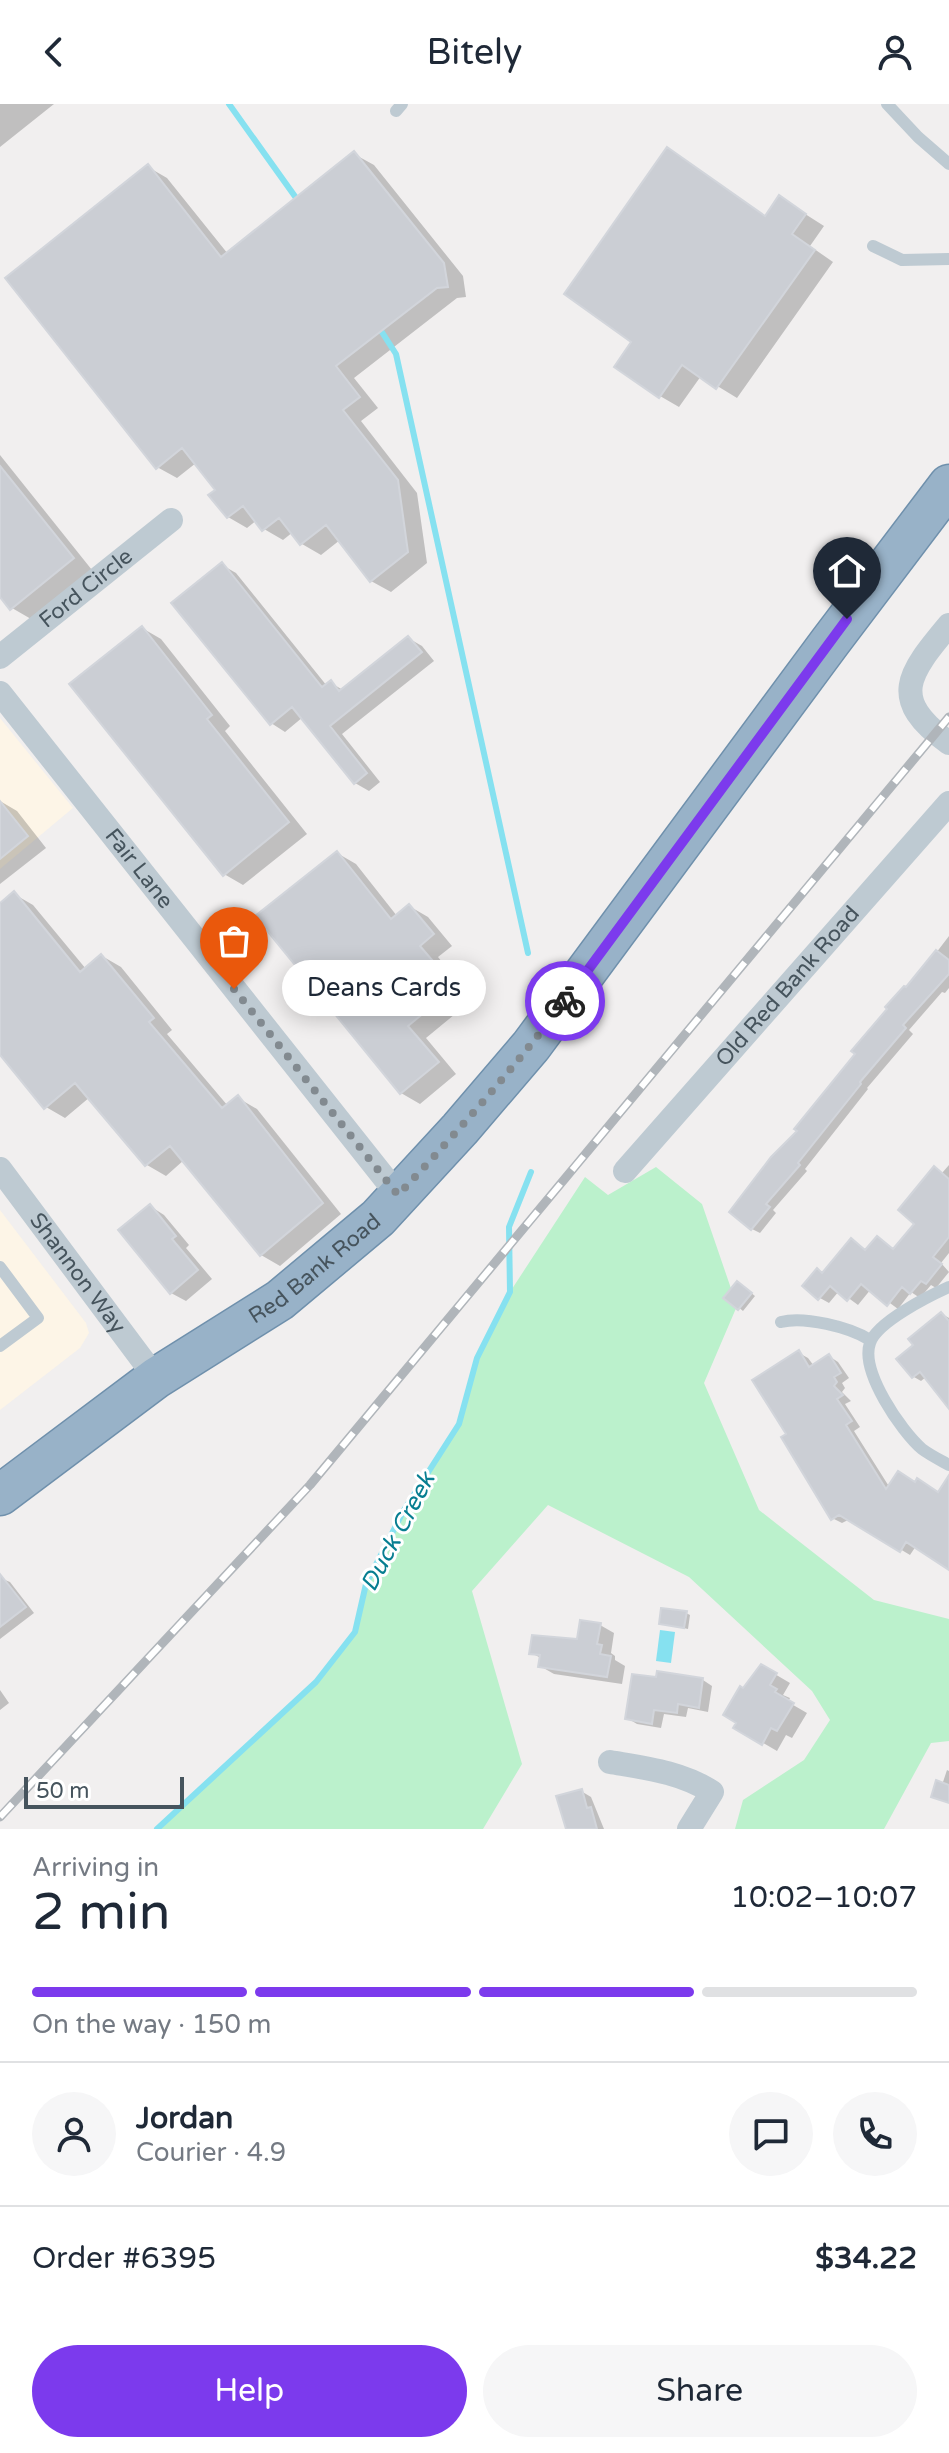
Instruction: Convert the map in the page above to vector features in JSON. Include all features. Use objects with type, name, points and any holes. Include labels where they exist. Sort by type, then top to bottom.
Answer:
[{"type":"highway","name":"Red Bank Road","points":[[0,1495],[156,1378],[280,1300],[378,1218],[531,1046],[949,485]]},
{"type":"street","name":"Ford Circle","points":[[0,657],[171,520]]},
{"type":"street","points":[[949,625],[919,661],[910,686],[914,711],[949,743]]},
{"type":"street","name":"Fair Lane","points":[[0,693],[398,1195]]},
{"type":"street","name":"Old Red Bank Road","points":[[625,1171],[949,803]]},
{"type":"street","name":"Shannon Way","points":[[0,1169],[156,1378]]},
{"type":"street","points":[[610,1762],[670,1773],[699,1783],[712,1792],[689,1829]]},
{"type":"lane","points":[[887,104],[949,164]]},
{"type":"lane","points":[[873,246],[902,260],[949,259]]},
{"type":"lane","points":[[0,1267],[38,1318],[0,1346]]},
{"type":"lane","points":[[949,1287],[918,1300],[870,1340],[868,1354],[869,1367],[893,1414],[922,1449],[949,1465]]},
{"type":"lane","points":[[781,1322],[793,1318],[844,1328],[870,1340]]},
{"type":"shaded area","points":[[0,718],[73,808],[0,869]]},
{"type":"shaded area","points":[[0,1210],[86,1323],[89,1333],[80,1348],[0,1410]]},
{"type":"green space","points":[[656,1167],[702,1204],[737,1306],[704,1383],[759,1510],[874,1600],[949,1619],[949,1741],[931,1743],[884,1829],[735,1829],[743,1800],[804,1760],[830,1720],[812,1691],[689,1577],[548,1505],[472,1591],[522,1764],[483,1829],[157,1829],[316,1682],[354,1632],[366,1584],[404,1510],[459,1424],[477,1358],[510,1292],[585,1177],[608,1195]]},
{"type":"water","points":[[660,1630],[675,1632],[671,1663],[656,1661]]},
{"type":"building","points":[[667,147],[765,216],[779,195],[806,214],[792,234],[815,250],[716,389],[682,365],[659,398],[614,367],[631,342],[564,294]]},
{"type":"building","points":[[354,151],[444,263],[448,287],[437,288],[336,366],[360,397],[343,410],[398,480],[408,552],[370,582],[326,525],[300,545],[279,518],[262,531],[243,506],[227,518],[208,495],[215,490],[182,448],[156,469],[5,278],[148,164],[221,257]]},
{"type":"building","points":[[0,466],[74,558],[10,610],[0,597]]},
{"type":"building","points":[[222,562],[322,687],[331,680],[339,691],[408,636],[422,652],[330,726],[367,773],[354,784],[292,707],[270,725],[171,603]]},
{"type":"building","points":[[142,626],[212,715],[207,719],[289,822],[223,876],[69,684]]},
{"type":"building","points":[[0,801],[28,836],[0,859]]},
{"type":"building","points":[[337,851],[391,919],[409,904],[434,934],[420,946],[438,967],[425,978],[442,998],[408,1026],[439,1062],[400,1094],[255,916]]},
{"type":"building","points":[[14,891],[80,972],[101,954],[154,1018],[149,1022],[222,1108],[238,1095],[323,1203],[260,1256],[170,1146],[145,1166],[75,1083],[44,1109],[0,1055],[0,903]]},
{"type":"building","points":[[936,950],[949,960],[949,974],[903,1025],[906,1028],[766,1204],[770,1207],[751,1230],[729,1212],[771,1157],[797,1131],[794,1129],[855,1054],[851,1051],[887,1009],[885,1007]]},
{"type":"building","points":[[934,1166],[949,1179],[949,1237],[933,1257],[942,1264],[926,1284],[921,1281],[910,1294],[902,1287],[887,1306],[861,1284],[847,1301],[830,1286],[818,1300],[802,1286],[817,1268],[822,1273],[851,1238],[865,1250],[877,1236],[893,1249],[914,1224],[898,1210]]},
{"type":"building","points":[[150,1204],[176,1236],[172,1239],[198,1270],[170,1294],[118,1230]]},
{"type":"building","points":[[737,1281],[752,1293],[738,1310],[723,1298]]},
{"type":"building","points":[[941,1312],[949,1321],[949,1409],[920,1372],[912,1378],[896,1359],[913,1345],[908,1339]]},
{"type":"building","points":[[799,1350],[809,1367],[829,1354],[841,1373],[834,1377],[837,1382],[834,1386],[843,1395],[837,1399],[852,1421],[846,1425],[886,1489],[898,1471],[915,1482],[917,1478],[938,1492],[949,1475],[949,1570],[906,1542],[900,1552],[839,1515],[831,1520],[781,1437],[786,1434],[752,1380]]},
{"type":"building","points":[[0,1574],[26,1607],[0,1627]]},
{"type":"building","points":[[661,1608],[687,1611],[684,1628],[659,1624]]},
{"type":"building","points":[[580,1620],[601,1623],[597,1644],[602,1645],[600,1654],[611,1656],[607,1677],[538,1667],[540,1655],[529,1654],[532,1635],[577,1639]]},
{"type":"building","points":[[761,1664],[777,1673],[770,1685],[777,1689],[775,1692],[794,1703],[777,1731],[771,1728],[762,1745],[733,1728],[736,1723],[723,1715],[740,1686],[743,1688]]},
{"type":"building","points":[[657,1671],[703,1678],[699,1708],[678,1704],[677,1713],[654,1710],[652,1724],[625,1719],[632,1674],[656,1677]]},
{"type":"building","points":[[936,1780],[949,1785],[949,1803],[931,1797]]},
{"type":"building","points":[[582,1789],[597,1829],[566,1829],[556,1796]]},
{"type":"waterway","points":[[229,104],[299,202]]},
{"type":"waterway","points":[[378,326],[396,354],[528,953]]},
{"type":"waterway","name":"Duck Creek","points":[[157,1829],[316,1682],[355,1632],[366,1584],[404,1510],[459,1424],[477,1358],[510,1292],[509,1227],[531,1172]]},
{"type":"railway","points":[[0,1817],[310,1485],[949,717]]},
{"type":"way so far","points":[[234,989],[398,1195],[460,1129],[565,1001]]},
{"type":"place","name":"Deans Cards","points":[[234,989]]},
{"type":"route","points":[[565,1001],[847,619]]}]
